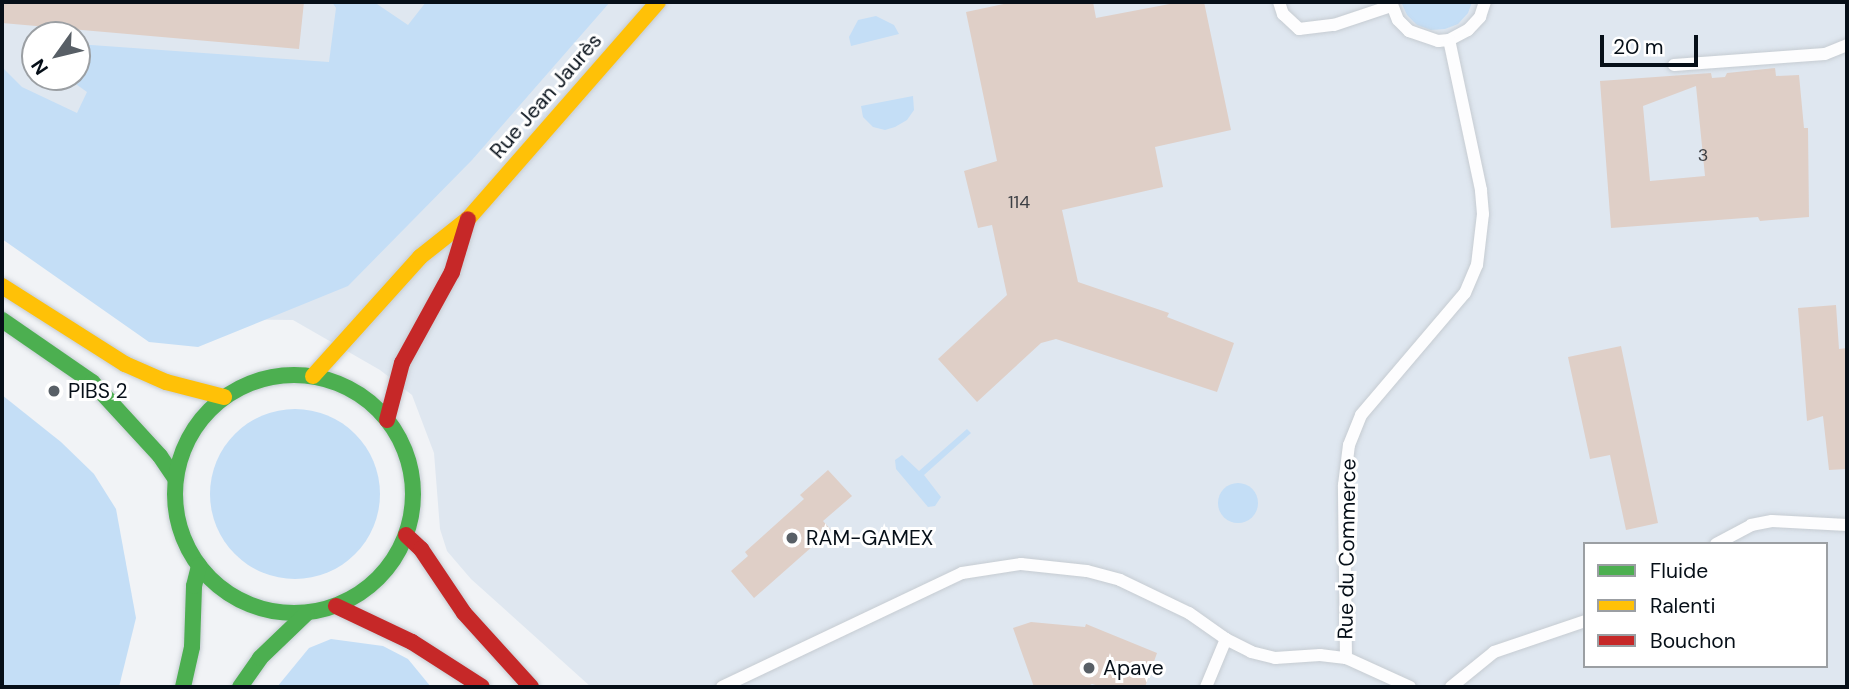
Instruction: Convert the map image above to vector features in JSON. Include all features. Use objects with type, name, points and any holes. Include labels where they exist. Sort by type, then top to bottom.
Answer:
[{"type":"main road","name":"Rue Jean Jaurès","points":[[313,376],[420,257],[468,219],[658,2]]},
{"type":"main road","name":"Rue Jean Jaurès","points":[[387,420],[402,363],[452,272],[468,219]]},
{"type":"main road","points":[[2,286],[125,364],[166,382],[224,397]]},
{"type":"main road","points":[[2,320],[92,382],[160,456],[176,478]]},
{"type":"main road","points":[[282,375],[313,376],[341,384],[367,399],[387,420],[407,455],[414,495],[406,535],[395,558],[379,578],[359,595],[336,606],[307,613],[277,612],[247,604],[221,588],[199,566],[178,524],[176,478],[184,447],[201,419],[224,397],[251,382],[282,375]]},
{"type":"main road","points":[[406,535],[421,549],[464,613],[531,687]]},
{"type":"main road","points":[[183,687],[192,647],[194,586],[199,566]]},
{"type":"main road","points":[[336,606],[412,642],[482,687]]},
{"type":"main road","points":[[240,687],[260,658],[307,613]]},
{"type":"lane","points":[[1279,2],[1283,14],[1299,29],[1334,25],[1391,4],[1409,32],[1422,38],[1449,40],[1468,30],[1480,17],[1485,2]]},
{"type":"lane","name":"Rue du Commerce","points":[[1410,687],[1346,658],[1345,485],[1349,445],[1361,415],[1465,293],[1477,265],[1483,214],[1449,40]]},
{"type":"lane","points":[[1674,65],[1825,54],[1847,45]]},
{"type":"lane","points":[[1720,542],[1751,524],[1772,521],[1847,525]]},
{"type":"lane","points":[[722,687],[962,573],[1021,564],[1087,571],[1119,580],[1189,613],[1226,639],[1251,652],[1275,658],[1320,655],[1346,658]]},
{"type":"lane","points":[[1451,687],[1493,652],[1583,622]]},
{"type":"lane","points":[[1206,687],[1226,639]]},
{"type":"shaded area","points":[[2,2],[1847,2],[1847,687],[591,687],[471,579],[447,551],[440,529],[434,453],[412,395],[380,370],[293,320],[228,319],[2,221]]},
{"type":"shaded area","points":[[332,2],[374,2],[408,25],[426,2],[610,2],[472,160],[348,286],[198,347],[149,342],[2,239],[2,67],[21,86],[21,91],[30,91],[77,113],[86,91],[91,91],[91,45],[329,62],[336,8]]},
{"type":"shaded area","points":[[1401,2],[1472,2],[1468,13],[1458,24],[1431,30],[1417,25],[1407,15]]},
{"type":"shaded area","points":[[876,16],[894,25],[899,34],[851,46],[849,37],[858,20]]},
{"type":"shaded area","points":[[913,96],[914,110],[907,120],[895,127],[885,130],[873,127],[863,117],[861,106]]},
{"type":"shaded area","points":[[2,395],[61,442],[94,474],[116,509],[136,618],[119,687],[2,687]]},
{"type":"shaded area","points":[[295,409],[328,415],[355,434],[374,461],[380,494],[374,527],[355,554],[328,573],[295,579],[262,573],[235,554],[216,527],[210,494],[216,461],[235,434],[262,415]]},
{"type":"shaded area","points":[[967,429],[971,433],[924,475],[941,497],[935,506],[928,507],[896,469],[895,460],[902,455],[919,471]]},
{"type":"shaded area","points":[[1238,483],[1246,484],[1252,489],[1257,495],[1257,511],[1252,517],[1246,522],[1238,523],[1230,522],[1224,517],[1219,511],[1218,503],[1219,495],[1224,489],[1230,484]]},
{"type":"shaded area","points":[[331,639],[383,646],[408,659],[431,687],[277,687],[309,648]]},
{"type":"building","points":[[2,2],[304,2],[299,49],[91,31],[91,21],[2,23]]},
{"type":"building","points":[[1013,2],[1093,2],[1096,18],[1180,2],[1204,2],[1231,130],[1155,147],[1163,187],[1062,210],[1078,282],[1169,313],[1167,317],[1234,343],[1217,392],[1056,339],[1041,343],[977,402],[938,359],[1007,295],[992,225],[978,228],[964,171],[997,161],[966,12]]},
{"type":"building","points":[[1775,68],[1776,76],[1799,75],[1804,128],[1808,128],[1809,217],[1760,221],[1758,217],[1611,228],[1600,81],[1711,73],[1712,78],[1725,77],[1727,73]],"holes":[[[1696,86],[1705,176],[1650,181],[1643,106]]]},
{"type":"building","points":[[1836,305],[1839,349],[1847,348],[1847,469],[1829,470],[1823,416],[1807,421],[1798,308]]},
{"type":"building","points":[[1621,346],[1658,523],[1626,530],[1610,455],[1590,459],[1568,357]]},
{"type":"building","points":[[828,470],[852,496],[823,521],[831,530],[754,598],[731,571],[748,556],[745,552],[804,499],[800,495]]},
{"type":"building","name":"Apave","points":[[1031,622],[1085,627],[1086,624],[1157,653],[1145,687],[1103,687],[1092,684],[1086,687],[1034,687],[1013,628]]},
{"type":"traffic: fast","points":[[2,320],[92,382],[160,456],[175,478]]},
{"type":"traffic: fast","points":[[294,375],[317,377],[340,384],[360,395],[378,410],[393,428],[404,448],[411,471],[413,494],[411,517],[404,540],[393,560],[378,578],[360,593],[340,604],[317,611],[294,613],[271,611],[248,604],[228,593],[210,578],[195,560],[184,540],[177,517],[175,494],[177,471],[184,448],[195,428],[210,410],[228,395],[248,384],[271,377],[294,375]]},
{"type":"traffic: fast","points":[[183,687],[192,647],[194,586],[199,566]]},
{"type":"traffic: fast","points":[[240,687],[260,658],[307,613]]},
{"type":"traffic: slow","points":[[313,376],[420,257],[468,219],[658,2]]},
{"type":"traffic: slow","points":[[2,286],[125,364],[166,382],[224,397]]},
{"type":"traffic: jam","points":[[387,420],[402,363],[452,272],[468,219]]},
{"type":"traffic: jam","points":[[406,535],[421,549],[464,613],[531,687]]},
{"type":"traffic: jam","points":[[336,606],[412,642],[482,687]]},
{"type":"place","name":"PIBS 2","points":[[54,391]]},
{"type":"place","name":"RAM-GAMEX","points":[[792,538]]},
{"type":"place","name":"Apave","points":[[1089,668]]}]
